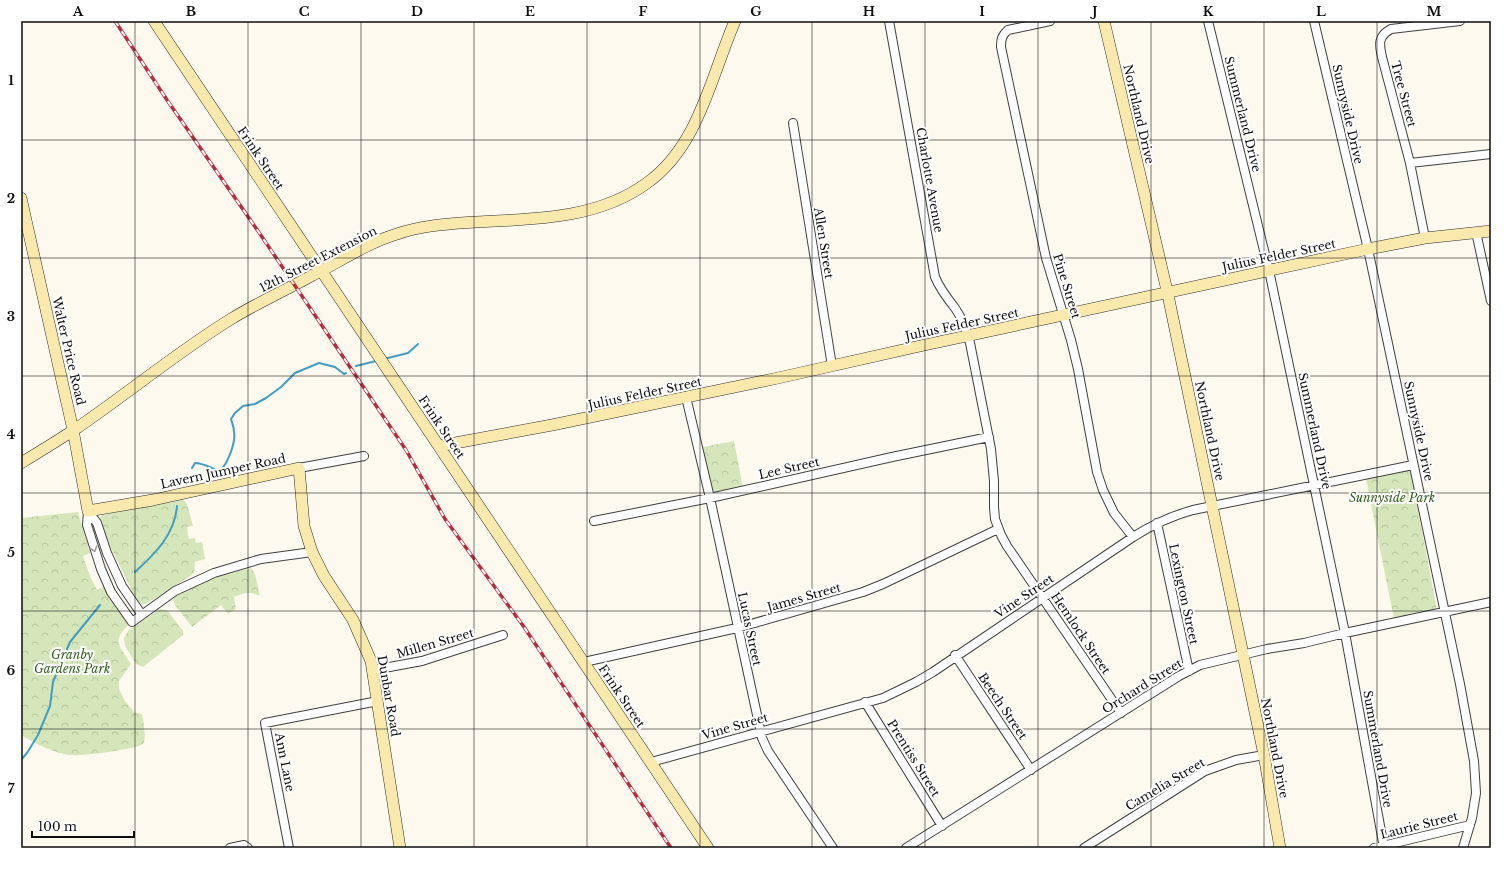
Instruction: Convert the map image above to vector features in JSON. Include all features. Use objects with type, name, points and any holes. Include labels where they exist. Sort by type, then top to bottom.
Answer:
[{"type":"street","name":"Frink Street","points":[[154,21],[708,848]]},
{"type":"street","name":"12th Street Extension","points":[[21,463],[73,430],[233,318],[371,244],[398,233],[439,224],[576,214],[634,192],[649,182],[663,169],[678,152],[692,129],[735,21]]},
{"type":"street","name":"Charlotte Avenue","points":[[889,21],[935,277],[944,294],[956,310],[968,336]]},
{"type":"street","name":"Pine Street","points":[[1050,21],[1008,30],[1003,34],[1001,47],[1046,258],[1078,369],[1097,472],[1108,502],[1114,513],[1133,537]]},
{"type":"street","name":"Northland Drive","points":[[1104,21],[1168,292],[1244,655],[1264,755],[1280,848]]},
{"type":"street","name":"Summerland Drive","points":[[1208,21],[1269,270],[1345,633],[1384,847]]},
{"type":"street","name":"Sunnyside Drive","points":[[1314,21],[1368,249],[1460,684],[1474,761],[1476,793],[1470,825],[1463,848]]},
{"type":"street","name":"Tree Street","points":[[1425,238],[1410,163],[1382,57],[1380,45],[1381,36],[1391,29],[1460,21]]},
{"type":"street","name":"Allen Street","points":[[793,123],[832,366]]},
{"type":"street","points":[[1410,163],[1491,154]]},
{"type":"street","name":"Walter Price Road","points":[[21,198],[73,430],[88,511]]},
{"type":"street","name":"Julius Felder Street","points":[[439,446],[552,425],[686,397],[1368,249],[1425,238],[1491,231]]},
{"type":"street","points":[[1476,232],[1491,301]]},
{"type":"street","name":"Hemlock Street","points":[[968,336],[989,437],[994,481],[994,513],[998,529],[1007,546],[1121,713]]},
{"type":"street","name":"Lucas Street","points":[[686,397],[710,498],[760,731],[768,751],[833,848]]},
{"type":"street","name":"Lee Street","points":[[594,521],[710,498],[989,437]]},
{"type":"street","name":"Lavern Jumper Road","points":[[88,511],[153,500],[299,468],[364,456]]},
{"type":"street","name":"Vine Street","points":[[651,762],[883,698],[916,682],[1133,537],[1157,523],[1181,513],[1413,465]]},
{"type":"street","name":"Dunbar Road","points":[[299,468],[304,526],[312,552],[324,576],[353,620],[369,654],[378,701],[400,848]]},
{"type":"street","points":[[88,511],[97,523],[107,553],[122,586],[142,615]]},
{"type":"street","points":[[88,511],[87,525],[101,569],[111,592],[132,622],[175,591],[214,573],[261,560],[312,552]]},
{"type":"street","name":"Lexington Street","points":[[1157,523],[1189,670]]},
{"type":"street","name":"James Street","points":[[584,662],[737,628],[863,592],[883,584],[998,529]]},
{"type":"street","name":"Orchard Street","points":[[906,848],[1189,670],[1200,665],[1273,647],[1304,643],[1491,602]]},
{"type":"street","name":"Millen Street","points":[[373,670],[422,661],[503,635]]},
{"type":"street","name":"Beech Street","points":[[955,655],[1031,770]]},
{"type":"street","name":"Ann Lane","points":[[289,848],[265,723],[378,701]]},
{"type":"street","name":"Prentiss Street","points":[[865,702],[942,826]]},
{"type":"street","name":"Camelia Street","points":[[1084,848],[1205,771],[1236,760],[1264,755]]},
{"type":"street","name":"Laurie Street","points":[[1374,848],[1384,847],[1470,825]]},
{"type":"street","points":[[230,848],[244,845],[248,848]]},
{"type":"green space","points":[[734,441],[743,488],[712,494],[703,447]]},
{"type":"green space","name":"Sunnyside Park","points":[[1410,468],[1437,610],[1394,619],[1366,479]]},
{"type":"green space","points":[[175,499],[183,499],[187,504],[193,526],[187,527],[189,539],[195,538],[196,543],[202,542],[205,559],[195,562],[194,573],[190,576],[146,604],[142,604],[137,601],[101,528],[99,519],[103,515]]},
{"type":"green space","name":"Granby Gardens Park","points":[[78,512],[90,553],[83,556],[90,576],[97,590],[108,585],[132,622],[125,628],[119,638],[120,647],[131,664],[119,681],[119,689],[125,701],[134,712],[142,714],[145,738],[143,744],[139,746],[107,752],[69,755],[50,750],[21,735],[21,605],[23,589],[21,571],[21,518]]},
{"type":"green space","points":[[251,568],[255,574],[260,596],[253,593],[247,593],[234,597],[236,609],[228,614],[221,605],[192,627],[175,605],[173,600],[175,597],[206,580]]},
{"type":"green space","points":[[160,609],[167,610],[183,631],[183,635],[143,667],[136,664],[125,646],[124,638],[128,631]]},
{"type":"waterway","points":[[384,359],[408,353],[418,344]]},
{"type":"waterway","points":[[356,366],[376,361]]},
{"type":"waterway","points":[[192,468],[195,463],[198,463],[220,471],[226,463],[233,447],[234,428],[231,419],[235,413],[243,406],[255,404],[266,398],[281,387],[295,373],[319,363],[335,367],[344,374],[346,373]]},
{"type":"waterway","points":[[135,572],[157,551],[163,543],[172,526],[177,506]]},
{"type":"waterway","points":[[21,760],[38,735],[50,706],[53,682],[70,642],[100,605]]},
{"type":"railway","points":[[115,21],[167,100],[258,231],[406,450],[445,519],[524,627],[671,848]]}]
